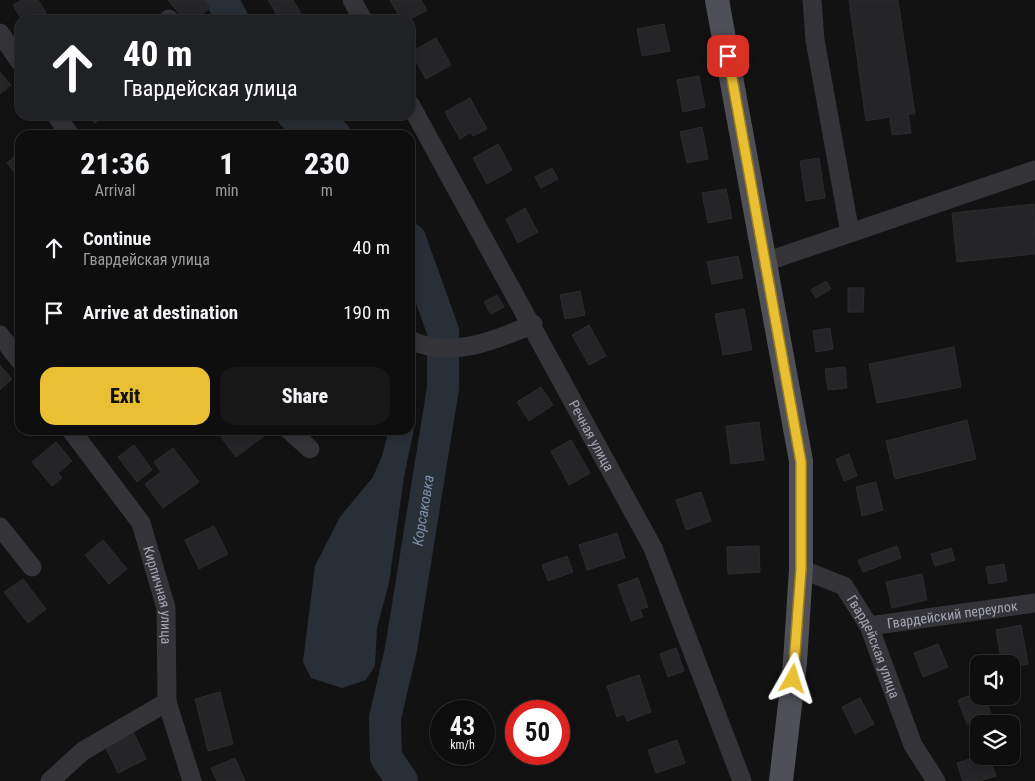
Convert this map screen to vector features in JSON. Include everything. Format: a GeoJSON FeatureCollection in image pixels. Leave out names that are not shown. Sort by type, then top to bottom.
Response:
{"type":"FeatureCollection","features":[{"type":"Feature","properties":{"kind":"main road"},"geometry":{"type":"LineString","coordinates":[[718,0],[801,462],[801,569],[795,662],[781,781]]}},
{"type":"Feature","properties":{"kind":"street"},"geometry":{"type":"LineString","coordinates":[[352,0],[360,15]]}},
{"type":"Feature","properties":{"kind":"street"},"geometry":{"type":"LineString","coordinates":[[812,0],[815,40],[850,233]]}},
{"type":"Feature","properties":{"kind":"street"},"geometry":{"type":"LineString","coordinates":[[0,33],[15,55]]}},
{"type":"Feature","properties":{"kind":"street","name":"Речная улица"},"geometry":{"type":"LineString","coordinates":[[415,113],[533,324],[653,548],[742,781]]}},
{"type":"Feature","properties":{"kind":"street"},"geometry":{"type":"LineString","coordinates":[[765,262],[1035,170]]}},
{"type":"Feature","properties":{"kind":"street"},"geometry":{"type":"LineString","coordinates":[[415,343],[425,348],[480,345],[533,324]]}},
{"type":"Feature","properties":{"kind":"street"},"geometry":{"type":"LineString","coordinates":[[0,334],[15,354]]}},
{"type":"Feature","properties":{"kind":"street","name":"Кирпичная улица"},"geometry":{"type":"LineString","coordinates":[[75,435],[141,523],[166,608],[166,702],[192,781]]}},
{"type":"Feature","properties":{"kind":"street"},"geometry":{"type":"LineString","coordinates":[[295,435],[310,449]]}},
{"type":"Feature","properties":{"kind":"street"},"geometry":{"type":"LineString","coordinates":[[0,527],[32,567]]}},
{"type":"Feature","properties":{"kind":"street","name":"Гвардейская улица"},"geometry":{"type":"LineString","coordinates":[[801,569],[844,586],[869,626],[913,746],[936,781]]}},
{"type":"Feature","properties":{"kind":"street","name":"Гвардейский переулок"},"geometry":{"type":"LineString","coordinates":[[869,626],[1035,603]]}},
{"type":"Feature","properties":{"kind":"street"},"geometry":{"type":"LineString","coordinates":[[50,781],[82,751],[166,702]]}},
{"type":"Feature","properties":{"kind":"shaded area"},"geometry":{"type":"Polygon","coordinates":[[[415,361],[416,419],[415,424],[415,361]]]}},
{"type":"Feature","properties":{"kind":"shaded area"},"geometry":{"type":"Polygon","coordinates":[[[388,435],[413,435],[404,477],[389,583],[377,628],[375,666],[366,680],[342,688],[311,678],[303,662],[315,566],[340,517],[373,477],[382,456],[388,435]]]}},
{"type":"Feature","properties":{"kind":"building"},"geometry":{"type":"Polygon","coordinates":[[[22,0],[38,0],[46,13],[43,15],[19,15],[13,5],[22,0]]]}},
{"type":"Feature","properties":{"kind":"building"},"geometry":{"type":"Polygon","coordinates":[[[168,0],[205,0],[211,7],[201,15],[180,15],[168,0]]]}},
{"type":"Feature","properties":{"kind":"building"},"geometry":{"type":"Polygon","coordinates":[[[268,0],[293,0],[302,15],[277,15],[268,0]]]}},
{"type":"Feature","properties":{"kind":"building"},"geometry":{"type":"Polygon","coordinates":[[[390,0],[421,0],[427,10],[415,17],[415,15],[398,15],[390,0]]]}},
{"type":"Feature","properties":{"kind":"building"},"geometry":{"type":"Polygon","coordinates":[[[849,0],[898,0],[915,114],[908,114],[911,133],[892,135],[890,117],[866,121],[849,0]]]}},
{"type":"Feature","properties":{"kind":"building"},"geometry":{"type":"Polygon","coordinates":[[[664,24],[670,51],[642,56],[637,29],[664,24]]]}},
{"type":"Feature","properties":{"kind":"building"},"geometry":{"type":"Polygon","coordinates":[[[436,38],[451,65],[426,79],[415,59],[415,50],[436,38]]]}},
{"type":"Feature","properties":{"kind":"building"},"geometry":{"type":"Polygon","coordinates":[[[0,72],[11,85],[0,94],[0,72]]]}},
{"type":"Feature","properties":{"kind":"building"},"geometry":{"type":"Polygon","coordinates":[[[699,76],[705,107],[683,112],[677,80],[699,76]]]}},
{"type":"Feature","properties":{"kind":"building"},"geometry":{"type":"Polygon","coordinates":[[[470,98],[487,129],[473,136],[471,132],[460,139],[445,112],[470,98]]]}},
{"type":"Feature","properties":{"kind":"building"},"geometry":{"type":"Polygon","coordinates":[[[702,127],[708,159],[687,163],[680,132],[702,127]]]}},
{"type":"Feature","properties":{"kind":"building"},"geometry":{"type":"Polygon","coordinates":[[[498,144],[512,170],[487,184],[473,158],[498,144]]]}},
{"type":"Feature","properties":{"kind":"building"},"geometry":{"type":"Polygon","coordinates":[[[15,156],[15,173],[7,163],[15,156]]]}},
{"type":"Feature","properties":{"kind":"building"},"geometry":{"type":"Polygon","coordinates":[[[819,158],[825,198],[806,201],[800,161],[819,158]]]}},
{"type":"Feature","properties":{"kind":"building"},"geometry":{"type":"Polygon","coordinates":[[[552,168],[558,179],[541,188],[535,177],[552,168]]]}},
{"type":"Feature","properties":{"kind":"building"},"geometry":{"type":"Polygon","coordinates":[[[726,189],[732,218],[708,223],[702,193],[726,189]]]}},
{"type":"Feature","properties":{"kind":"building"},"geometry":{"type":"Polygon","coordinates":[[[1034,204],[1035,254],[957,262],[952,213],[1034,204]]]}},
{"type":"Feature","properties":{"kind":"building"},"geometry":{"type":"Polygon","coordinates":[[[525,208],[538,232],[518,243],[506,219],[525,208]]]}},
{"type":"Feature","properties":{"kind":"building"},"geometry":{"type":"Polygon","coordinates":[[[738,256],[743,278],[712,284],[707,262],[738,256]]]}},
{"type":"Feature","properties":{"kind":"building"},"geometry":{"type":"Polygon","coordinates":[[[826,281],[831,289],[816,298],[811,290],[826,281]]]}},
{"type":"Feature","properties":{"kind":"building"},"geometry":{"type":"Polygon","coordinates":[[[848,288],[864,288],[863,312],[848,312],[848,288]]]}},
{"type":"Feature","properties":{"kind":"building"},"geometry":{"type":"Polygon","coordinates":[[[580,291],[585,315],[565,319],[560,295],[580,291]]]}},
{"type":"Feature","properties":{"kind":"building"},"geometry":{"type":"Polygon","coordinates":[[[497,295],[504,307],[491,314],[484,302],[497,295]]]}},
{"type":"Feature","properties":{"kind":"building"},"geometry":{"type":"Polygon","coordinates":[[[744,309],[752,350],[723,355],[715,314],[744,309]]]}},
{"type":"Feature","properties":{"kind":"building"},"geometry":{"type":"Polygon","coordinates":[[[589,325],[606,356],[589,365],[572,335],[589,325]]]}},
{"type":"Feature","properties":{"kind":"building"},"geometry":{"type":"Polygon","coordinates":[[[830,328],[833,349],[816,352],[813,331],[830,328]]]}},
{"type":"Feature","properties":{"kind":"building"},"geometry":{"type":"Polygon","coordinates":[[[954,347],[961,387],[877,403],[869,364],[954,347]]]}},
{"type":"Feature","properties":{"kind":"building"},"geometry":{"type":"Polygon","coordinates":[[[0,365],[12,379],[0,390],[0,365]]]}},
{"type":"Feature","properties":{"kind":"building"},"geometry":{"type":"Polygon","coordinates":[[[845,367],[847,388],[828,390],[825,369],[845,367]]]}},
{"type":"Feature","properties":{"kind":"building"},"geometry":{"type":"Polygon","coordinates":[[[541,387],[553,405],[529,421],[517,402],[541,387]]]}},
{"type":"Feature","properties":{"kind":"building"},"geometry":{"type":"Polygon","coordinates":[[[967,420],[976,459],[895,479],[886,441],[967,420]]]}},
{"type":"Feature","properties":{"kind":"building"},"geometry":{"type":"Polygon","coordinates":[[[759,422],[764,460],[731,464],[726,426],[759,422]]]}},
{"type":"Feature","properties":{"kind":"building"},"geometry":{"type":"Polygon","coordinates":[[[224,435],[264,436],[236,457],[221,437],[224,435]]]}},
{"type":"Feature","properties":{"kind":"building"},"geometry":{"type":"Polygon","coordinates":[[[571,440],[590,473],[569,485],[551,451],[571,440]]]}},
{"type":"Feature","properties":{"kind":"building"},"geometry":{"type":"Polygon","coordinates":[[[56,442],[72,461],[58,473],[62,478],[52,486],[32,462],[56,442]]]}},
{"type":"Feature","properties":{"kind":"building"},"geometry":{"type":"Polygon","coordinates":[[[134,445],[152,470],[137,482],[118,457],[134,445]]]}},
{"type":"Feature","properties":{"kind":"building"},"geometry":{"type":"Polygon","coordinates":[[[173,448],[199,482],[163,508],[145,484],[161,472],[154,462],[173,448]]]}},
{"type":"Feature","properties":{"kind":"building"},"geometry":{"type":"Polygon","coordinates":[[[849,454],[857,476],[844,481],[836,459],[849,454]]]}},
{"type":"Feature","properties":{"kind":"building"},"geometry":{"type":"Polygon","coordinates":[[[876,482],[883,510],[862,516],[856,487],[876,482]]]}},
{"type":"Feature","properties":{"kind":"building"},"geometry":{"type":"Polygon","coordinates":[[[701,492],[711,521],[686,530],[676,500],[701,492]]]}},
{"type":"Feature","properties":{"kind":"building"},"geometry":{"type":"Polygon","coordinates":[[[214,526],[228,554],[199,569],[185,540],[214,526]]]}},
{"type":"Feature","properties":{"kind":"building"},"geometry":{"type":"Polygon","coordinates":[[[617,533],[625,558],[587,570],[579,545],[617,533]]]}},
{"type":"Feature","properties":{"kind":"building"},"geometry":{"type":"Polygon","coordinates":[[[103,540],[127,569],[109,584],[85,555],[103,540]]]}},
{"type":"Feature","properties":{"kind":"building"},"geometry":{"type":"Polygon","coordinates":[[[759,546],[760,572],[728,574],[727,547],[759,546]]]}},
{"type":"Feature","properties":{"kind":"building"},"geometry":{"type":"Polygon","coordinates":[[[897,546],[901,558],[863,572],[858,560],[897,546]]]}},
{"type":"Feature","properties":{"kind":"building"},"geometry":{"type":"Polygon","coordinates":[[[951,548],[955,560],[935,566],[931,554],[951,548]]]}},
{"type":"Feature","properties":{"kind":"building"},"geometry":{"type":"Polygon","coordinates":[[[567,556],[573,572],[548,581],[542,565],[567,556]]]}},
{"type":"Feature","properties":{"kind":"building"},"geometry":{"type":"Polygon","coordinates":[[[1004,564],[1007,581],[989,584],[986,567],[1004,564]]]}},
{"type":"Feature","properties":{"kind":"building"},"geometry":{"type":"Polygon","coordinates":[[[922,574],[927,600],[892,608],[886,582],[922,574]]]}},
{"type":"Feature","properties":{"kind":"building"},"geometry":{"type":"Polygon","coordinates":[[[638,578],[648,607],[640,609],[643,617],[631,621],[618,585],[638,578]]]}},
{"type":"Feature","properties":{"kind":"building"},"geometry":{"type":"Polygon","coordinates":[[[23,579],[46,609],[28,623],[4,592],[23,579]]]}},
{"type":"Feature","properties":{"kind":"building"},"geometry":{"type":"Polygon","coordinates":[[[1021,625],[1028,664],[1020,665],[1020,655],[1000,655],[996,630],[1021,625]]]}},
{"type":"Feature","properties":{"kind":"building"},"geometry":{"type":"Polygon","coordinates":[[[938,644],[948,667],[923,677],[914,653],[938,644]]]}},
{"type":"Feature","properties":{"kind":"building"},"geometry":{"type":"Polygon","coordinates":[[[676,648],[684,671],[668,677],[660,654],[676,648]]]}},
{"type":"Feature","properties":{"kind":"building"},"geometry":{"type":"Polygon","coordinates":[[[639,675],[651,712],[627,721],[624,714],[617,717],[607,686],[639,675]]]}},
{"type":"Feature","properties":{"kind":"building"},"geometry":{"type":"Polygon","coordinates":[[[220,692],[233,744],[208,751],[195,699],[220,692]]]}},
{"type":"Feature","properties":{"kind":"building"},"geometry":{"type":"Polygon","coordinates":[[[970,695],[970,705],[988,705],[991,714],[970,715],[970,723],[967,724],[958,700],[970,695]]]}},
{"type":"Feature","properties":{"kind":"building"},"geometry":{"type":"Polygon","coordinates":[[[860,698],[874,724],[855,734],[842,707],[860,698]]]}},
{"type":"Feature","properties":{"kind":"building"},"geometry":{"type":"Polygon","coordinates":[[[133,731],[146,759],[118,773],[104,744],[133,731]]]}},
{"type":"Feature","properties":{"kind":"building"},"geometry":{"type":"Polygon","coordinates":[[[677,740],[685,763],[656,773],[648,750],[677,740]]]}},
{"type":"Feature","properties":{"kind":"building"},"geometry":{"type":"Polygon","coordinates":[[[235,758],[245,781],[217,781],[211,768],[235,758]]]}},
{"type":"Feature","properties":{"kind":"building"},"geometry":{"type":"Polygon","coordinates":[[[970,759],[970,765],[992,765],[996,776],[980,781],[963,781],[957,763],[970,759]]]}},
{"type":"Feature","properties":{"kind":"waterway","name":"Корсаковка"},"geometry":{"type":"LineString","coordinates":[[222,0],[230,15]]}},
{"type":"Feature","properties":{"kind":"waterway","name":"Корсаковка"},"geometry":{"type":"LineString","coordinates":[[304,120],[324,130]]}},
{"type":"Feature","properties":{"kind":"waterway","name":"Корсаковка"},"geometry":{"type":"LineString","coordinates":[[402,781],[386,757],[385,718],[401,649],[443,388],[443,331],[415,253]]}},
{"type":"Feature","properties":{"kind":"route"},"geometry":{"type":"LineString","coordinates":[[728,56],[801,462],[801,569],[793,679]]}}]}
